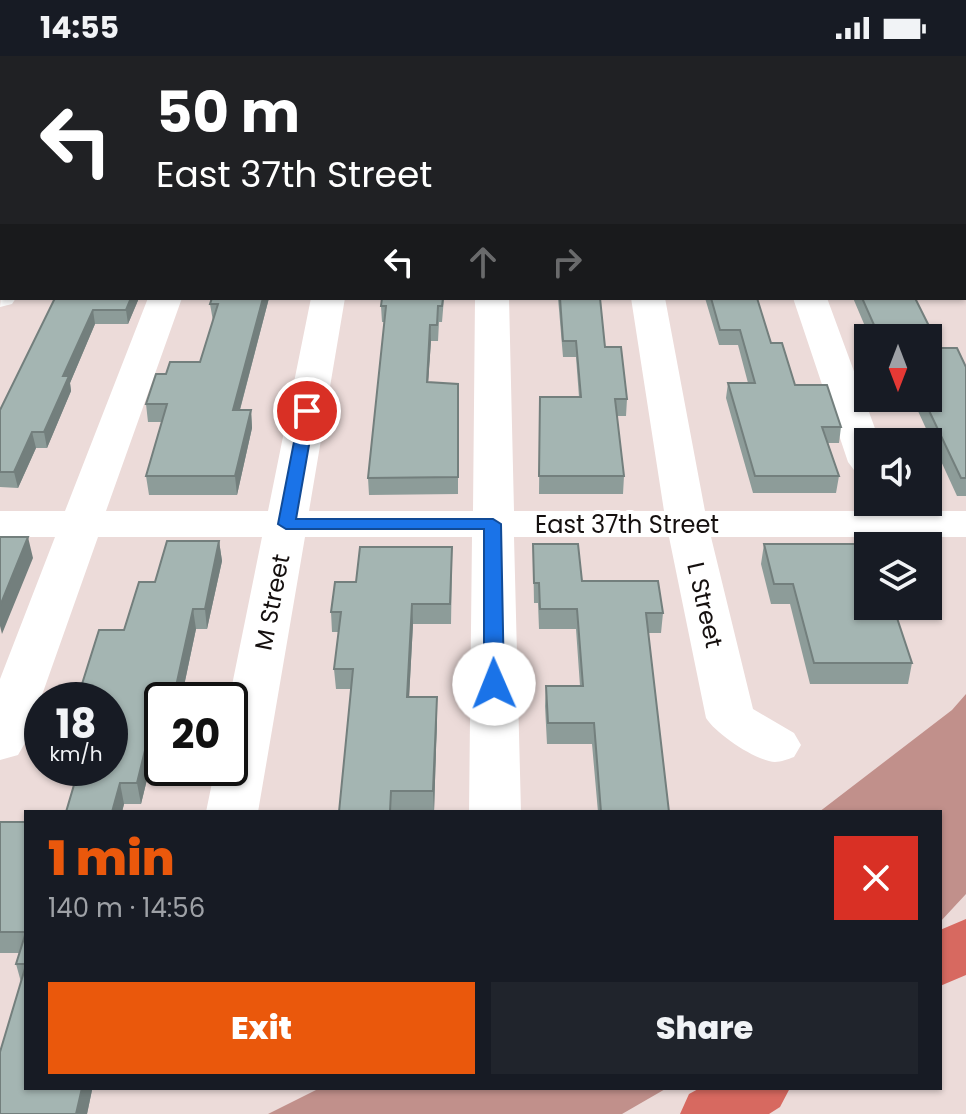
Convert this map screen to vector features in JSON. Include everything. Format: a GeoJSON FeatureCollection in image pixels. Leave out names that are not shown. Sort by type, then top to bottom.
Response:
{"type":"FeatureCollection","features":[{"type":"Feature","properties":{"kind":"highway"},"geometry":{"type":"LineString","coordinates":[[942,961],[966,942]]}},
{"type":"Feature","properties":{"kind":"highway"},"geometry":{"type":"LineString","coordinates":[[712,1114],[754,1090]]}},
{"type":"Feature","properties":{"kind":"street"},"geometry":{"type":"LineString","coordinates":[[0,743],[164,300]]}},
{"type":"Feature","properties":{"kind":"street","name":"M Street"},"geometry":{"type":"LineString","coordinates":[[232,810],[328,300]]}},
{"type":"Feature","properties":{"kind":"street"},"geometry":{"type":"LineString","coordinates":[[492,300],[495,810]]}},
{"type":"Feature","properties":{"kind":"street","name":"L Street"},"geometry":{"type":"LineString","coordinates":[[648,300],[687,524],[731,718],[776,745]]}},
{"type":"Feature","properties":{"kind":"street"},"geometry":{"type":"LineString","coordinates":[[811,300],[856,428]]}},
{"type":"Feature","properties":{"kind":"street","name":"East 37th Street"},"geometry":{"type":"LineString","coordinates":[[0,524],[687,524],[854,515]]}},
{"type":"Feature","properties":{"kind":"street","name":"East 37th Street"},"geometry":{"type":"LineString","coordinates":[[908,516],[966,524]]}},
{"type":"Feature","properties":{"kind":"shaded area"},"geometry":{"type":"Polygon","coordinates":[[[966,694],[966,894],[942,920],[942,810],[822,810],[952,710],[966,694]]]}},
{"type":"Feature","properties":{"kind":"shaded area"},"geometry":{"type":"Polygon","coordinates":[[[316,1090],[664,1090],[622,1114],[268,1114],[316,1090]]]}},
{"type":"Feature","properties":{"kind":"building"},"geometry":{"type":"Polygon","coordinates":[[[54,300],[130,300],[126,310],[93,310],[63,376],[69,376],[44,432],[32,432],[14,472],[0,472],[0,410],[54,300]]]}},
{"type":"Feature","properties":{"kind":"building"},"geometry":{"type":"Polygon","coordinates":[[[211,300],[262,300],[233,410],[251,410],[235,476],[146,476],[167,404],[146,404],[156,374],[166,374],[170,362],[200,362],[218,304],[210,304],[211,300]]]}},
{"type":"Feature","properties":{"kind":"building"},"geometry":{"type":"Polygon","coordinates":[[[382,300],[443,300],[442,306],[438,306],[437,325],[430,325],[427,382],[458,384],[458,477],[368,478],[386,306],[381,306],[382,300]]]}},
{"type":"Feature","properties":{"kind":"building"},"geometry":{"type":"Polygon","coordinates":[[[560,300],[600,300],[605,347],[621,347],[627,399],[615,399],[624,476],[539,476],[540,397],[581,397],[576,341],[563,341],[560,300]]]}},
{"type":"Feature","properties":{"kind":"building"},"geometry":{"type":"Polygon","coordinates":[[[712,300],[758,300],[771,343],[782,343],[795,385],[827,385],[841,427],[822,427],[839,476],[755,476],[728,383],[755,383],[740,330],[720,330],[712,300]]]}},
{"type":"Feature","properties":{"kind":"building"},"geometry":{"type":"Polygon","coordinates":[[[863,300],[916,300],[928,324],[874,324],[863,300]]]}},
{"type":"Feature","properties":{"kind":"building"},"geometry":{"type":"Polygon","coordinates":[[[942,348],[957,348],[966,367],[966,478],[961,478],[942,438],[942,428],[937,428],[930,412],[942,412],[942,348]]]}},
{"type":"Feature","properties":{"kind":"building"},"geometry":{"type":"Polygon","coordinates":[[[0,537],[28,537],[0,606],[0,537]]]}},
{"type":"Feature","properties":{"kind":"building"},"geometry":{"type":"Polygon","coordinates":[[[167,541],[219,541],[205,609],[193,609],[177,682],[144,682],[144,754],[137,783],[128,783],[128,682],[83,682],[99,630],[124,630],[139,582],[155,582],[167,541]]]}},
{"type":"Feature","properties":{"kind":"building"},"geometry":{"type":"Polygon","coordinates":[[[533,544],[578,544],[582,581],[658,581],[663,613],[646,613],[669,810],[601,810],[594,723],[548,723],[546,686],[583,686],[577,609],[540,609],[539,583],[534,583],[533,544]]]}},
{"type":"Feature","properties":{"kind":"building"},"geometry":{"type":"Polygon","coordinates":[[[764,544],[854,544],[854,620],[898,620],[912,663],[814,663],[793,584],[774,584],[764,544]]]}},
{"type":"Feature","properties":{"kind":"building"},"geometry":{"type":"Polygon","coordinates":[[[360,547],[452,547],[450,604],[412,604],[407,697],[437,697],[433,791],[391,791],[390,810],[339,810],[353,669],[334,669],[341,612],[331,612],[335,582],[356,582],[360,547]]]}},
{"type":"Feature","properties":{"kind":"building"},"geometry":{"type":"Polygon","coordinates":[[[74,786],[119,786],[113,810],[67,810],[74,786]]]}},
{"type":"Feature","properties":{"kind":"building"},"geometry":{"type":"Polygon","coordinates":[[[0,822],[24,822],[24,932],[0,932],[0,822]]]}},
{"type":"Feature","properties":{"kind":"building"},"geometry":{"type":"Polygon","coordinates":[[[24,938],[24,964],[16,964],[24,938]]]}},
{"type":"Feature","properties":{"kind":"building"},"geometry":{"type":"Polygon","coordinates":[[[24,972],[24,1090],[82,1090],[76,1114],[0,1114],[0,1052],[24,972]]]}},
{"type":"Feature","properties":{"kind":"route"},"geometry":{"type":"LineString","coordinates":[[307,411],[286,524],[493,524],[494,684]]}}]}
